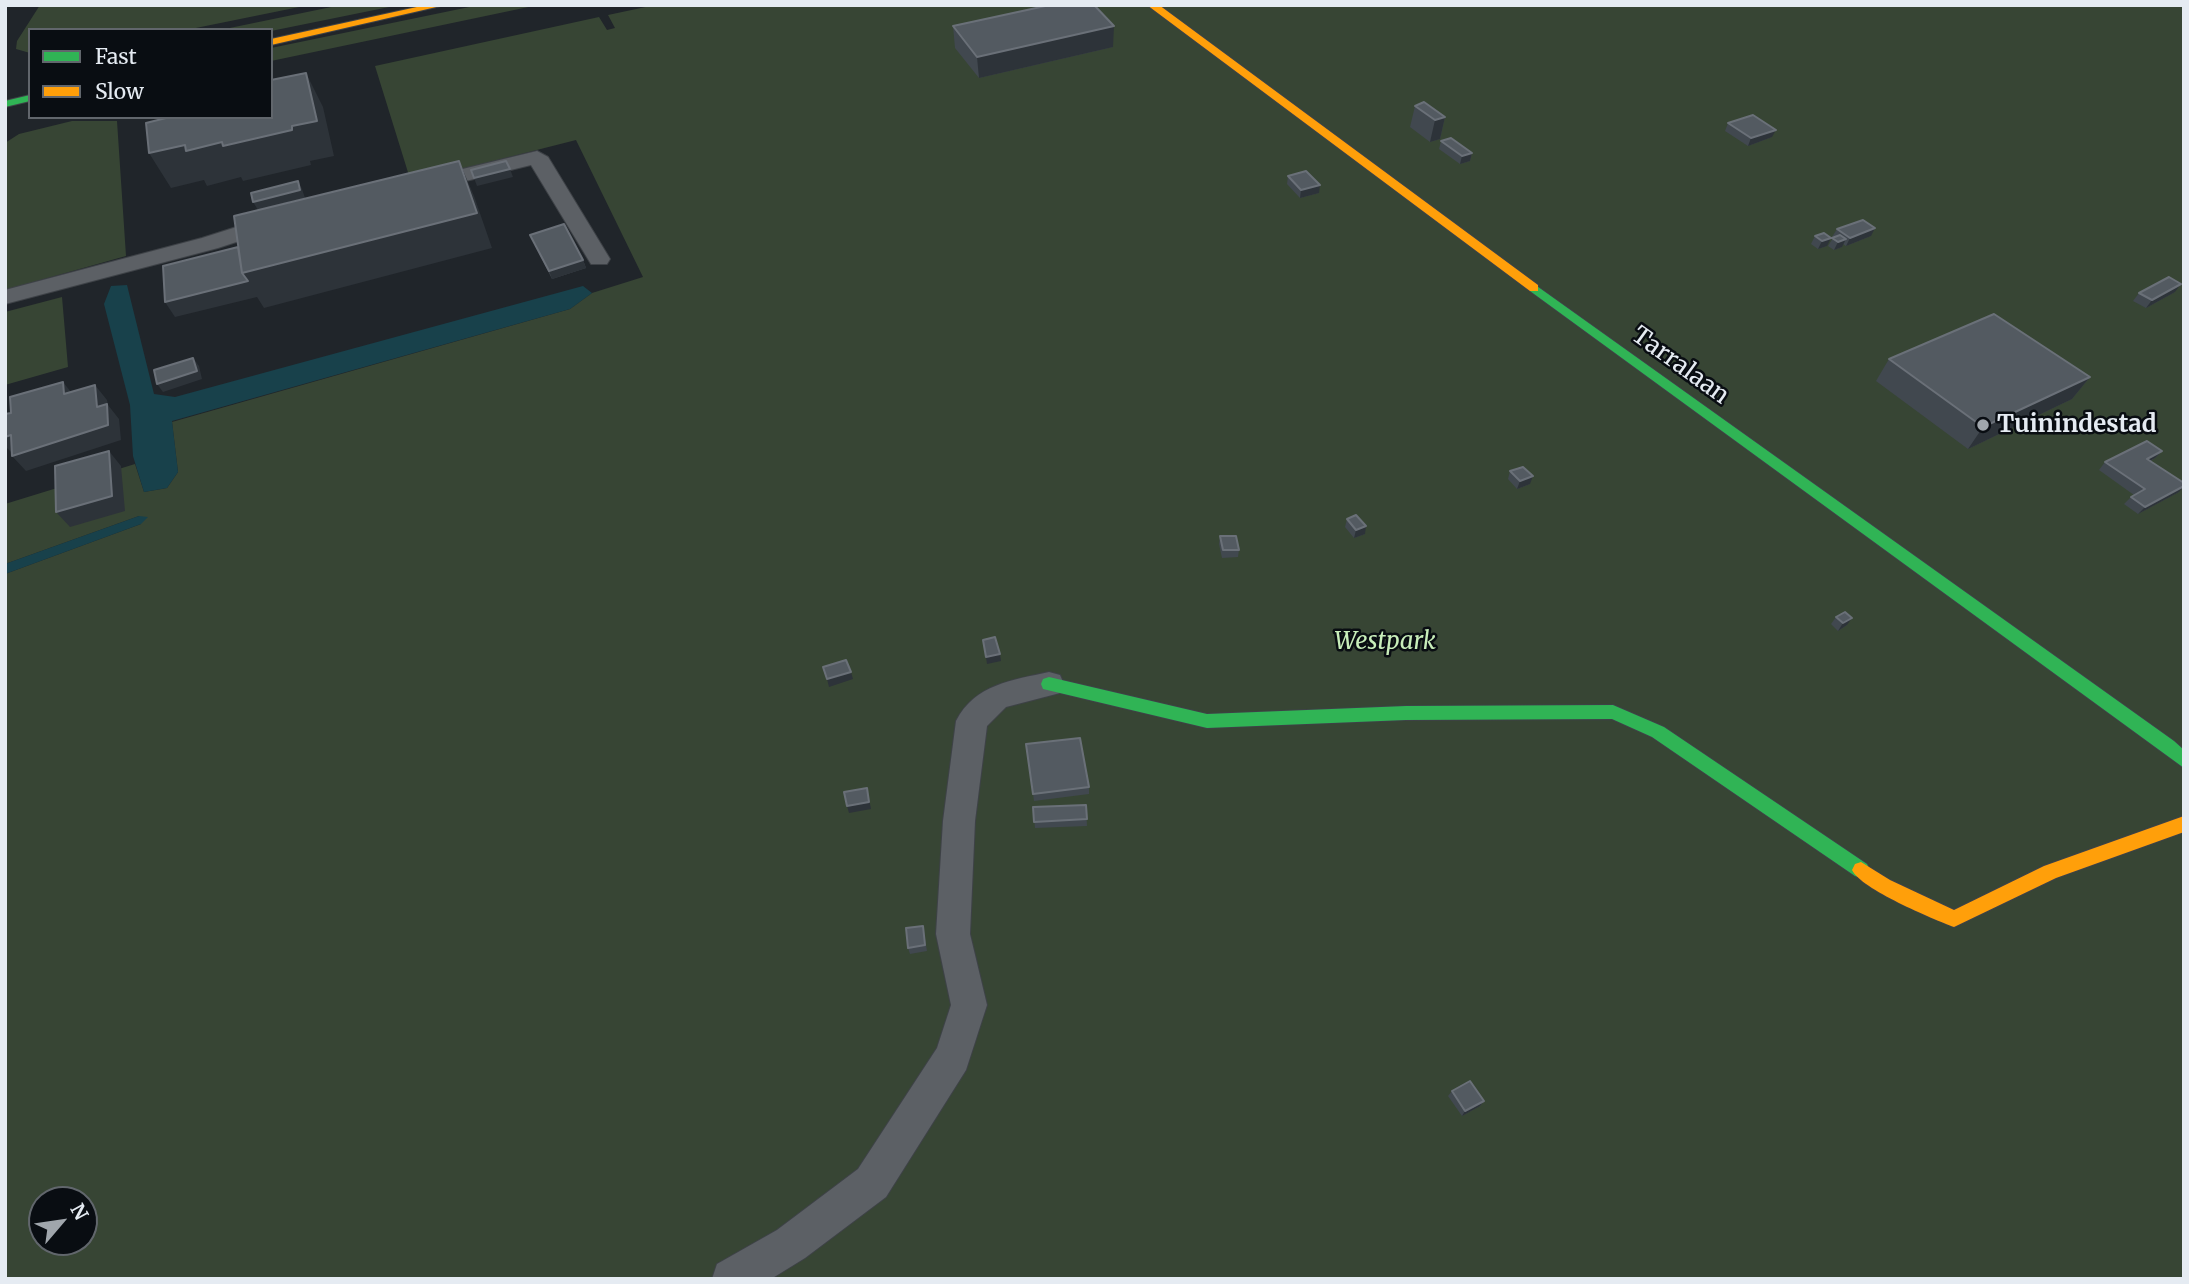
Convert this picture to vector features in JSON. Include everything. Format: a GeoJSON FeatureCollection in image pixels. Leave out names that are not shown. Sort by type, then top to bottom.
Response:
{"type":"FeatureCollection","features":[{"type":"Feature","properties":{"kind":"street"},"geometry":{"type":"LineString","coordinates":[[273,40],[440,5]]}},
{"type":"Feature","properties":{"kind":"street","name":"Tarralaan"},"geometry":{"type":"LineString","coordinates":[[1152,5],[1531,286],[2179,748]]}},
{"type":"Feature","properties":{"kind":"street"},"geometry":{"type":"LineString","coordinates":[[5,86],[28,82]]}},
{"type":"Feature","properties":{"kind":"street"},"geometry":{"type":"LineString","coordinates":[[5,104],[28,98]]}},
{"type":"Feature","properties":{"kind":"street"},"geometry":{"type":"LineString","coordinates":[[1049,684],[1207,721],[1406,713],[1613,712],[1658,732],[1884,886],[1954,919],[2050,872],[2184,824]]}},
{"type":"Feature","properties":{"kind":"lane"},"geometry":{"type":"LineString","coordinates":[[407,189],[537,156],[599,258]]}},
{"type":"Feature","properties":{"kind":"lane"},"geometry":{"type":"LineString","coordinates":[[5,297],[210,243],[289,219]]}},
{"type":"Feature","properties":{"kind":"lane"},"geometry":{"type":"LineString","coordinates":[[732,1279],[791,1244],[873,1183],[953,1057],[969,1004],[953,934],[959,821],[972,721],[996,697],[1049,684]]}},
{"type":"Feature","properties":{"kind":"green space"},"geometry":{"type":"Polygon","coordinates":[[[40,5],[309,5],[196,28],[28,28],[28,52],[16,49],[17,41],[40,5]]]}},
{"type":"Feature","properties":{"kind":"green space"},"geometry":{"type":"Polygon","coordinates":[[[341,5],[399,5],[273,31],[273,28],[230,28],[341,5]]]}},
{"type":"Feature","properties":{"kind":"green space"},"geometry":{"type":"Polygon","coordinates":[[[479,5],[538,5],[273,61],[273,48],[479,5]]]}},
{"type":"Feature","properties":{"kind":"green space","name":"Westpark"},"geometry":{"type":"Polygon","coordinates":[[[655,5],[2184,5],[2184,1279],[5,1279],[5,574],[141,524],[139,516],[5,564],[5,504],[135,464],[144,492],[167,488],[178,472],[172,422],[570,309],[592,293],[643,277],[576,140],[411,182],[375,66],[599,17],[607,30],[615,28],[608,15],[655,5]]]}},
{"type":"Feature","properties":{"kind":"green space"},"geometry":{"type":"Polygon","coordinates":[[[72,121],[117,121],[126,256],[5,290],[5,143],[19,134],[72,121]]]}},
{"type":"Feature","properties":{"kind":"green space"},"geometry":{"type":"Polygon","coordinates":[[[62,297],[68,367],[5,385],[5,312],[62,297]]]}},
{"type":"Feature","properties":{"kind":"water"},"geometry":{"type":"Polygon","coordinates":[[[127,285],[154,394],[175,397],[583,286],[592,293],[570,309],[172,421],[178,472],[167,488],[144,492],[133,456],[130,405],[104,304],[111,286],[127,285]]]}},
{"type":"Feature","properties":{"kind":"water"},"geometry":{"type":"Polygon","coordinates":[[[139,516],[148,517],[141,524],[5,574],[5,564],[139,516]]]}},
{"type":"Feature","properties":{"kind":"building"},"geometry":{"type":"Polygon","coordinates":[[[1050,5],[1094,5],[1114,26],[977,57],[953,26],[1050,5]]]}},
{"type":"Feature","properties":{"kind":"building"},"geometry":{"type":"Polygon","coordinates":[[[306,73],[317,121],[292,126],[292,130],[223,146],[222,142],[186,151],[185,145],[149,153],[146,123],[162,119],[273,119],[273,80],[306,73]]]}},
{"type":"Feature","properties":{"kind":"building"},"geometry":{"type":"Polygon","coordinates":[[[1424,102],[1445,117],[1435,120],[1415,106],[1424,102]]]}},
{"type":"Feature","properties":{"kind":"building"},"geometry":{"type":"Polygon","coordinates":[[[1753,115],[1776,130],[1751,138],[1728,123],[1753,115]]]}},
{"type":"Feature","properties":{"kind":"building"},"geometry":{"type":"Polygon","coordinates":[[[1451,138],[1472,153],[1462,156],[1441,141],[1451,138]]]}},
{"type":"Feature","properties":{"kind":"building"},"geometry":{"type":"Polygon","coordinates":[[[459,161],[477,213],[242,273],[234,216],[459,161]]]}},
{"type":"Feature","properties":{"kind":"building"},"geometry":{"type":"Polygon","coordinates":[[[506,161],[510,169],[474,178],[471,170],[506,161]]]}},
{"type":"Feature","properties":{"kind":"building"},"geometry":{"type":"Polygon","coordinates":[[[1306,171],[1320,185],[1301,190],[1288,176],[1306,171]]]}},
{"type":"Feature","properties":{"kind":"building"},"geometry":{"type":"Polygon","coordinates":[[[298,181],[300,190],[253,202],[251,193],[298,181]]]}},
{"type":"Feature","properties":{"kind":"building"},"geometry":{"type":"Polygon","coordinates":[[[1863,220],[1875,228],[1850,238],[1837,229],[1863,220]]]}},
{"type":"Feature","properties":{"kind":"building"},"geometry":{"type":"Polygon","coordinates":[[[564,224],[583,260],[549,271],[530,235],[564,224]]]}},
{"type":"Feature","properties":{"kind":"building"},"geometry":{"type":"Polygon","coordinates":[[[1824,233],[1831,238],[1822,241],[1815,236],[1824,233]]]}},
{"type":"Feature","properties":{"kind":"building"},"geometry":{"type":"Polygon","coordinates":[[[1840,235],[1846,239],[1838,242],[1832,238],[1840,235]]]}},
{"type":"Feature","properties":{"kind":"building"},"geometry":{"type":"Polygon","coordinates":[[[238,247],[242,273],[248,281],[165,302],[163,266],[238,247]]]}},
{"type":"Feature","properties":{"kind":"building"},"geometry":{"type":"Polygon","coordinates":[[[2169,277],[2181,284],[2152,300],[2139,293],[2169,277]]]}},
{"type":"Feature","properties":{"kind":"building"},"geometry":{"type":"Polygon","coordinates":[[[1994,314],[2090,377],[1983,427],[1889,359],[1994,314]]]}},
{"type":"Feature","properties":{"kind":"building"},"geometry":{"type":"Polygon","coordinates":[[[193,358],[197,371],[157,384],[154,370],[193,358]]]}},
{"type":"Feature","properties":{"kind":"building"},"geometry":{"type":"Polygon","coordinates":[[[63,382],[64,394],[95,385],[97,407],[107,404],[108,425],[12,456],[11,435],[5,437],[5,414],[11,413],[10,397],[63,382]]]}},
{"type":"Feature","properties":{"kind":"building"},"geometry":{"type":"Polygon","coordinates":[[[2147,441],[2162,451],[2147,459],[2184,483],[2184,486],[2145,507],[2131,497],[2145,489],[2105,462],[2147,441]]]}},
{"type":"Feature","properties":{"kind":"building"},"geometry":{"type":"Polygon","coordinates":[[[109,451],[112,496],[56,512],[55,466],[109,451]]]}},
{"type":"Feature","properties":{"kind":"building"},"geometry":{"type":"Polygon","coordinates":[[[1523,467],[1533,476],[1520,481],[1510,471],[1523,467]]]}},
{"type":"Feature","properties":{"kind":"building"},"geometry":{"type":"Polygon","coordinates":[[[1356,515],[1366,526],[1356,530],[1347,519],[1356,515]]]}},
{"type":"Feature","properties":{"kind":"building"},"geometry":{"type":"Polygon","coordinates":[[[1220,536],[1236,536],[1239,550],[1223,550],[1220,536]]]}},
{"type":"Feature","properties":{"kind":"building"},"geometry":{"type":"Polygon","coordinates":[[[1845,612],[1852,618],[1843,623],[1836,617],[1845,612]]]}},
{"type":"Feature","properties":{"kind":"building"},"geometry":{"type":"Polygon","coordinates":[[[995,637],[1000,654],[986,657],[983,640],[995,637]]]}},
{"type":"Feature","properties":{"kind":"building"},"geometry":{"type":"Polygon","coordinates":[[[846,660],[851,672],[827,679],[823,667],[846,660]]]}},
{"type":"Feature","properties":{"kind":"building"},"geometry":{"type":"Polygon","coordinates":[[[1080,738],[1089,787],[1033,794],[1026,744],[1080,738]]]}},
{"type":"Feature","properties":{"kind":"building"},"geometry":{"type":"Polygon","coordinates":[[[867,788],[869,802],[847,806],[844,792],[867,788]]]}},
{"type":"Feature","properties":{"kind":"building"},"geometry":{"type":"Polygon","coordinates":[[[1086,805],[1087,819],[1034,822],[1033,807],[1086,805]]]}},
{"type":"Feature","properties":{"kind":"building"},"geometry":{"type":"Polygon","coordinates":[[[923,926],[925,945],[908,948],[906,928],[923,926]]]}},
{"type":"Feature","properties":{"kind":"building"},"geometry":{"type":"Polygon","coordinates":[[[1470,1081],[1484,1101],[1465,1111],[1452,1091],[1470,1081]]]}},
{"type":"Feature","properties":{"kind":"traffic: fast"},"geometry":{"type":"LineString","coordinates":[[5,104],[28,98]]}},
{"type":"Feature","properties":{"kind":"traffic: fast"},"geometry":{"type":"LineString","coordinates":[[1534,288],[2168,746],[2184,761]]}},
{"type":"Feature","properties":{"kind":"traffic: fast"},"geometry":{"type":"LineString","coordinates":[[1049,684],[1207,721],[1406,713],[1613,712],[1658,732],[1861,870]]}},
{"type":"Feature","properties":{"kind":"traffic: slow"},"geometry":{"type":"LineString","coordinates":[[273,42],[440,5]]}},
{"type":"Feature","properties":{"kind":"traffic: slow"},"geometry":{"type":"LineString","coordinates":[[1152,5],[1534,288]]}},
{"type":"Feature","properties":{"kind":"traffic: slow"},"geometry":{"type":"LineString","coordinates":[[1861,870],[1884,886],[1954,919],[2050,872],[2184,824]]}},
{"type":"Feature","properties":{"kind":"place","name":"Tuinindestad"},"geometry":{"type":"Point","coordinates":[1983,425]}}]}
